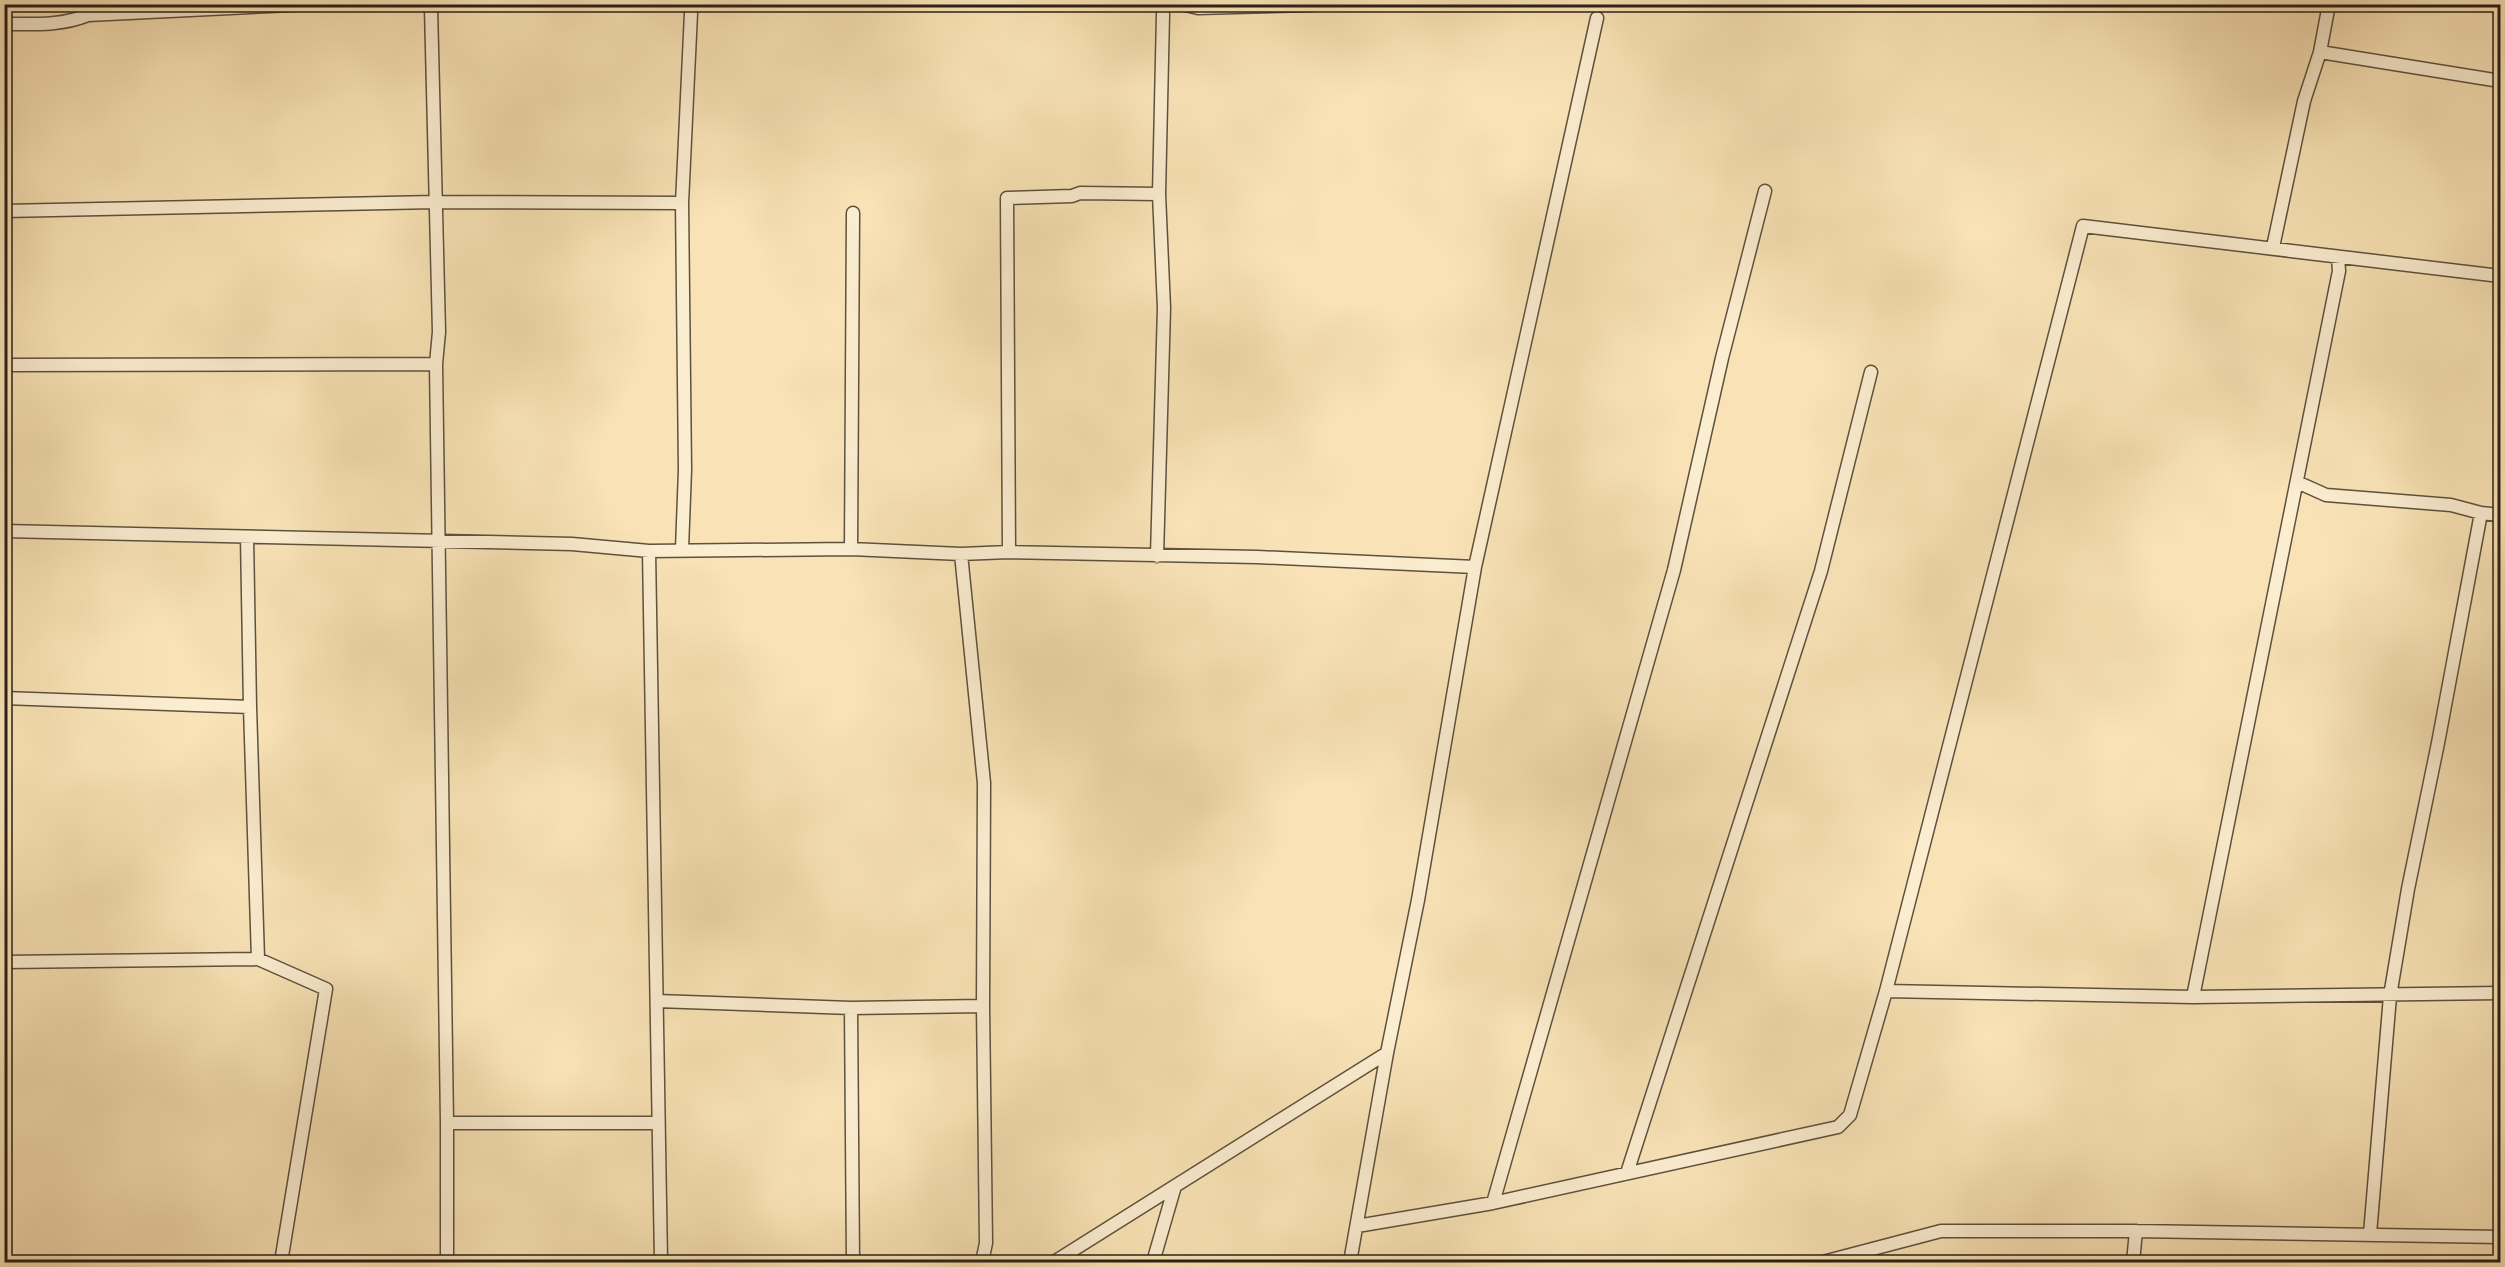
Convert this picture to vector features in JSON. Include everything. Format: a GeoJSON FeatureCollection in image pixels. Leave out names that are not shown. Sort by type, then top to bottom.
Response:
{"type":"FeatureCollection","features":[{"type":"Feature","properties":{"kind":"street"},"geometry":{"type":"LineString","coordinates":[[4,24],[48,24],[76,20],[88,15],[311,4]]}},
{"type":"Feature","properties":{"kind":"street"},"geometry":{"type":"LineString","coordinates":[[429,4],[431,8],[439,332],[436,364],[447,1263]]}},
{"type":"Feature","properties":{"kind":"street"},"geometry":{"type":"LineString","coordinates":[[1181,4],[1197,8],[1312,5]]}},
{"type":"Feature","properties":{"kind":"street"},"geometry":{"type":"LineString","coordinates":[[2273,248],[2304,101],[2320,52],[2329,4]]}},
{"type":"Feature","properties":{"kind":"street"},"geometry":{"type":"LineString","coordinates":[[1156,556],[1164,308],[1159,195],[1163,8]]}},
{"type":"Feature","properties":{"kind":"street"},"geometry":{"type":"LineString","coordinates":[[682,549],[685,470],[682,203],[691,13]]}},
{"type":"Feature","properties":{"kind":"street"},"geometry":{"type":"LineString","coordinates":[[1350,1263],[1387,1053],[1418,900],[1475,567],[1597,18]]}},
{"type":"Feature","properties":{"kind":"street"},"geometry":{"type":"LineString","coordinates":[[2320,52],[2500,81]]}},
{"type":"Feature","properties":{"kind":"street"},"geometry":{"type":"LineString","coordinates":[[1493,1203],[1674,570],[1719,369],[1765,191]]}},
{"type":"Feature","properties":{"kind":"street"},"geometry":{"type":"LineString","coordinates":[[1009,552],[1007,198],[1072,196],[1080,193],[1159,195]]}},
{"type":"Feature","properties":{"kind":"street"},"geometry":{"type":"LineString","coordinates":[[4,211],[435,202],[682,203]]}},
{"type":"Feature","properties":{"kind":"street"},"geometry":{"type":"LineString","coordinates":[[852,549],[853,213]]}},
{"type":"Feature","properties":{"kind":"street"},"geometry":{"type":"LineString","coordinates":[[1357,1226],[1493,1203],[1838,1127],[1850,1115],[1886,991],[2083,226],[2500,276]]}},
{"type":"Feature","properties":{"kind":"street"},"geometry":{"type":"LineString","coordinates":[[2193,997],[2339,271],[2338,257]]}},
{"type":"Feature","properties":{"kind":"street"},"geometry":{"type":"LineString","coordinates":[[4,365],[436,364]]}},
{"type":"Feature","properties":{"kind":"street"},"geometry":{"type":"LineString","coordinates":[[1627,1173],[1821,571],[1871,372]]}},
{"type":"Feature","properties":{"kind":"street"},"geometry":{"type":"LineString","coordinates":[[2297,482],[2326,495],[2451,505],[2481,513],[2500,515]]}},
{"type":"Feature","properties":{"kind":"street"},"geometry":{"type":"LineString","coordinates":[[2370,1234],[2390,996],[2408,889],[2481,513]]}},
{"type":"Feature","properties":{"kind":"street"},"geometry":{"type":"LineString","coordinates":[[4,531],[572,544],[649,551],[852,549],[961,554],[1009,552],[1257,557],[1475,567]]}},
{"type":"Feature","properties":{"kind":"street"},"geometry":{"type":"LineString","coordinates":[[247,537],[258,959]]}},
{"type":"Feature","properties":{"kind":"street"},"geometry":{"type":"LineString","coordinates":[[649,551],[662,1263]]}},
{"type":"Feature","properties":{"kind":"street"},"geometry":{"type":"LineString","coordinates":[[961,554],[984,783],[983,1006],[986,1243],[982,1263]]}},
{"type":"Feature","properties":{"kind":"street"},"geometry":{"type":"LineString","coordinates":[[4,698],[250,707]]}},
{"type":"Feature","properties":{"kind":"street"},"geometry":{"type":"LineString","coordinates":[[4,962],[258,959],[326,989],[281,1263]]}},
{"type":"Feature","properties":{"kind":"street"},"geometry":{"type":"LineString","coordinates":[[1886,991],[2193,997],[2500,993]]}},
{"type":"Feature","properties":{"kind":"street"},"geometry":{"type":"LineString","coordinates":[[657,1001],[850,1008],[983,1006]]}},
{"type":"Feature","properties":{"kind":"street"},"geometry":{"type":"LineString","coordinates":[[850,1008],[853,1263]]}},
{"type":"Feature","properties":{"kind":"street"},"geometry":{"type":"LineString","coordinates":[[1054,1263],[1387,1053]]}},
{"type":"Feature","properties":{"kind":"street"},"geometry":{"type":"LineString","coordinates":[[447,1123],[658,1123]]}},
{"type":"Feature","properties":{"kind":"street"},"geometry":{"type":"LineString","coordinates":[[1153,1263],[1175,1186]]}},
{"type":"Feature","properties":{"kind":"street"},"geometry":{"type":"LineString","coordinates":[[1823,1263],[1941,1231],[2136,1231],[2500,1237]]}},
{"type":"Feature","properties":{"kind":"street"},"geometry":{"type":"LineString","coordinates":[[2133,1263],[2136,1231]]}}]}
